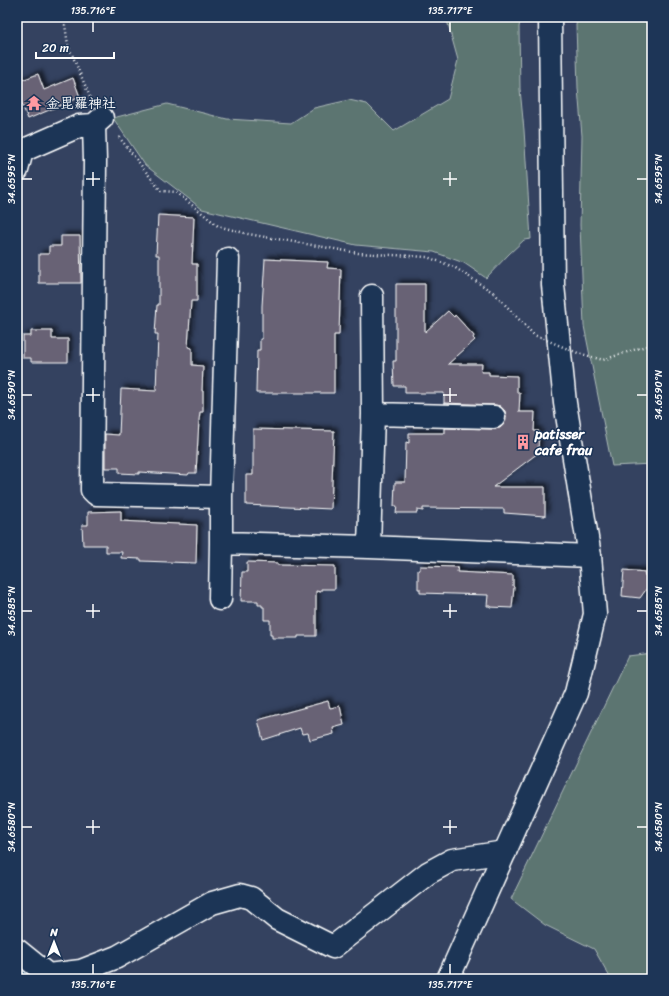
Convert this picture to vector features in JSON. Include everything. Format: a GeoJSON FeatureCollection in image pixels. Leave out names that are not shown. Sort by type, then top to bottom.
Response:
{"type":"FeatureCollection","features":[{"type":"Feature","properties":{"kind":"street"},"geometry":{"type":"LineString","coordinates":[[448,979],[576,693],[595,614],[590,556],[565,403],[553,285],[550,17]]}},
{"type":"Feature","properties":{"kind":"street"},"geometry":{"type":"LineString","coordinates":[[17,170],[22,151],[79,126],[98,121],[95,161],[92,490],[96,494],[221,496]]}},
{"type":"Feature","properties":{"kind":"street"},"geometry":{"type":"LineString","coordinates":[[220,599],[221,496],[228,259]]}},
{"type":"Feature","properties":{"kind":"street"},"geometry":{"type":"LineString","coordinates":[[369,547],[373,414],[372,296]]}},
{"type":"Feature","properties":{"kind":"street"},"geometry":{"type":"LineString","coordinates":[[373,414],[494,418]]}},
{"type":"Feature","properties":{"kind":"street"},"geometry":{"type":"LineString","coordinates":[[221,543],[369,547],[590,556]]}},
{"type":"Feature","properties":{"kind":"street"},"geometry":{"type":"LineString","coordinates":[[17,950],[48,977],[81,971],[117,957],[212,902],[240,895],[251,898],[277,918],[333,947],[428,873],[452,860],[505,852]]}},
{"type":"Feature","properties":{"kind":"path"},"geometry":{"type":"LineString","coordinates":[[68,17],[65,25],[68,45],[89,94],[98,121],[161,191],[176,192],[218,226],[248,234],[358,253],[426,257],[454,267],[494,293],[534,335],[578,353],[603,360],[652,344]]}},
{"type":"Feature","properties":{"kind":"green space"},"geometry":{"type":"Polygon","coordinates":[[[446,17],[521,17],[519,27],[520,89],[531,239],[524,240],[486,278],[464,263],[434,252],[356,245],[202,209],[145,165],[113,118],[167,104],[227,119],[291,123],[314,108],[349,100],[367,104],[394,131],[448,99],[458,60],[446,17]]]}},
{"type":"Feature","properties":{"kind":"green space"},"geometry":{"type":"Polygon","coordinates":[[[578,17],[652,17],[652,464],[612,466],[584,326],[580,225],[582,136],[578,88],[576,25],[578,17]]]}},
{"type":"Feature","properties":{"kind":"green space"},"geometry":{"type":"Polygon","coordinates":[[[652,653],[652,979],[611,979],[594,949],[545,925],[511,899],[628,656],[652,653]]]}},
{"type":"Feature","properties":{"kind":"building"},"geometry":{"type":"Polygon","coordinates":[[[38,74],[44,90],[73,78],[80,97],[28,119],[17,93],[17,82],[38,74]]]}},
{"type":"Feature","properties":{"kind":"building"},"geometry":{"type":"Polygon","coordinates":[[[158,215],[194,217],[192,264],[197,264],[197,301],[191,301],[188,347],[192,348],[192,365],[203,366],[203,412],[200,412],[199,420],[196,473],[189,473],[188,475],[139,472],[139,474],[119,473],[119,468],[105,468],[105,434],[119,435],[121,389],[156,391],[158,334],[155,334],[157,305],[159,305],[159,255],[156,255],[158,215]]]}},
{"type":"Feature","properties":{"kind":"building"},"geometry":{"type":"Polygon","coordinates":[[[61,236],[80,236],[81,283],[39,283],[39,254],[49,254],[49,246],[61,246],[61,236]]]}},
{"type":"Feature","properties":{"kind":"building"},"geometry":{"type":"Polygon","coordinates":[[[265,259],[328,262],[327,268],[341,269],[339,335],[334,335],[334,393],[256,393],[257,350],[260,350],[260,339],[262,339],[262,306],[265,259]]]}},
{"type":"Feature","properties":{"kind":"building"},"geometry":{"type":"Polygon","coordinates":[[[396,284],[425,284],[425,332],[448,311],[454,317],[455,315],[474,336],[473,338],[475,340],[448,364],[482,364],[481,372],[489,372],[489,375],[517,376],[517,393],[520,393],[519,412],[535,412],[534,431],[539,431],[538,453],[493,487],[545,487],[545,516],[504,513],[504,509],[423,508],[423,511],[417,510],[417,513],[396,513],[397,506],[394,506],[395,482],[405,482],[406,442],[409,443],[409,433],[445,433],[445,428],[494,429],[500,428],[504,424],[506,417],[505,411],[500,406],[444,403],[444,393],[405,393],[405,386],[394,386],[393,361],[396,361],[396,284]]]}},
{"type":"Feature","properties":{"kind":"building"},"geometry":{"type":"Polygon","coordinates":[[[31,331],[52,331],[52,339],[68,339],[68,362],[31,362],[31,358],[23,358],[23,336],[31,336],[31,331]]]}},
{"type":"Feature","properties":{"kind":"building"},"geometry":{"type":"Polygon","coordinates":[[[253,429],[334,431],[331,509],[246,505],[246,475],[253,475],[253,429]]]}},
{"type":"Feature","properties":{"kind":"building"},"geometry":{"type":"Polygon","coordinates":[[[121,511],[121,521],[197,525],[196,563],[141,561],[141,559],[121,558],[122,552],[106,552],[106,545],[83,545],[82,525],[88,525],[88,512],[121,511]]]}},
{"type":"Feature","properties":{"kind":"building"},"geometry":{"type":"Polygon","coordinates":[[[247,562],[278,563],[278,565],[335,566],[335,589],[321,589],[321,592],[316,591],[316,636],[272,638],[272,635],[270,635],[270,620],[264,620],[264,607],[262,607],[262,605],[258,605],[258,601],[241,601],[242,572],[247,572],[247,562]]]}},
{"type":"Feature","properties":{"kind":"building"},"geometry":{"type":"Polygon","coordinates":[[[420,566],[458,567],[457,572],[513,575],[514,587],[512,608],[487,606],[488,595],[420,593],[420,589],[418,589],[418,570],[420,570],[420,566]]]}},
{"type":"Feature","properties":{"kind":"building"},"geometry":{"type":"Polygon","coordinates":[[[624,570],[645,572],[644,575],[652,575],[652,581],[640,598],[622,596],[624,570]]]}},
{"type":"Feature","properties":{"kind":"building"},"geometry":{"type":"Polygon","coordinates":[[[328,701],[330,708],[340,706],[344,725],[333,728],[334,734],[310,740],[308,733],[302,734],[300,728],[263,740],[258,720],[328,701]]]}},
{"type":"Feature","properties":{"kind":"waterway"},"geometry":{"type":"LineString","coordinates":[[17,969],[32,979]]}},
{"type":"Feature","properties":{"kind":"place","name":"金毘羅神社"},"geometry":{"type":"Point","coordinates":[34,103]}},
{"type":"Feature","properties":{"kind":"place","name":"patisser cafe frau"},"geometry":{"type":"Point","coordinates":[523,442]}}]}
